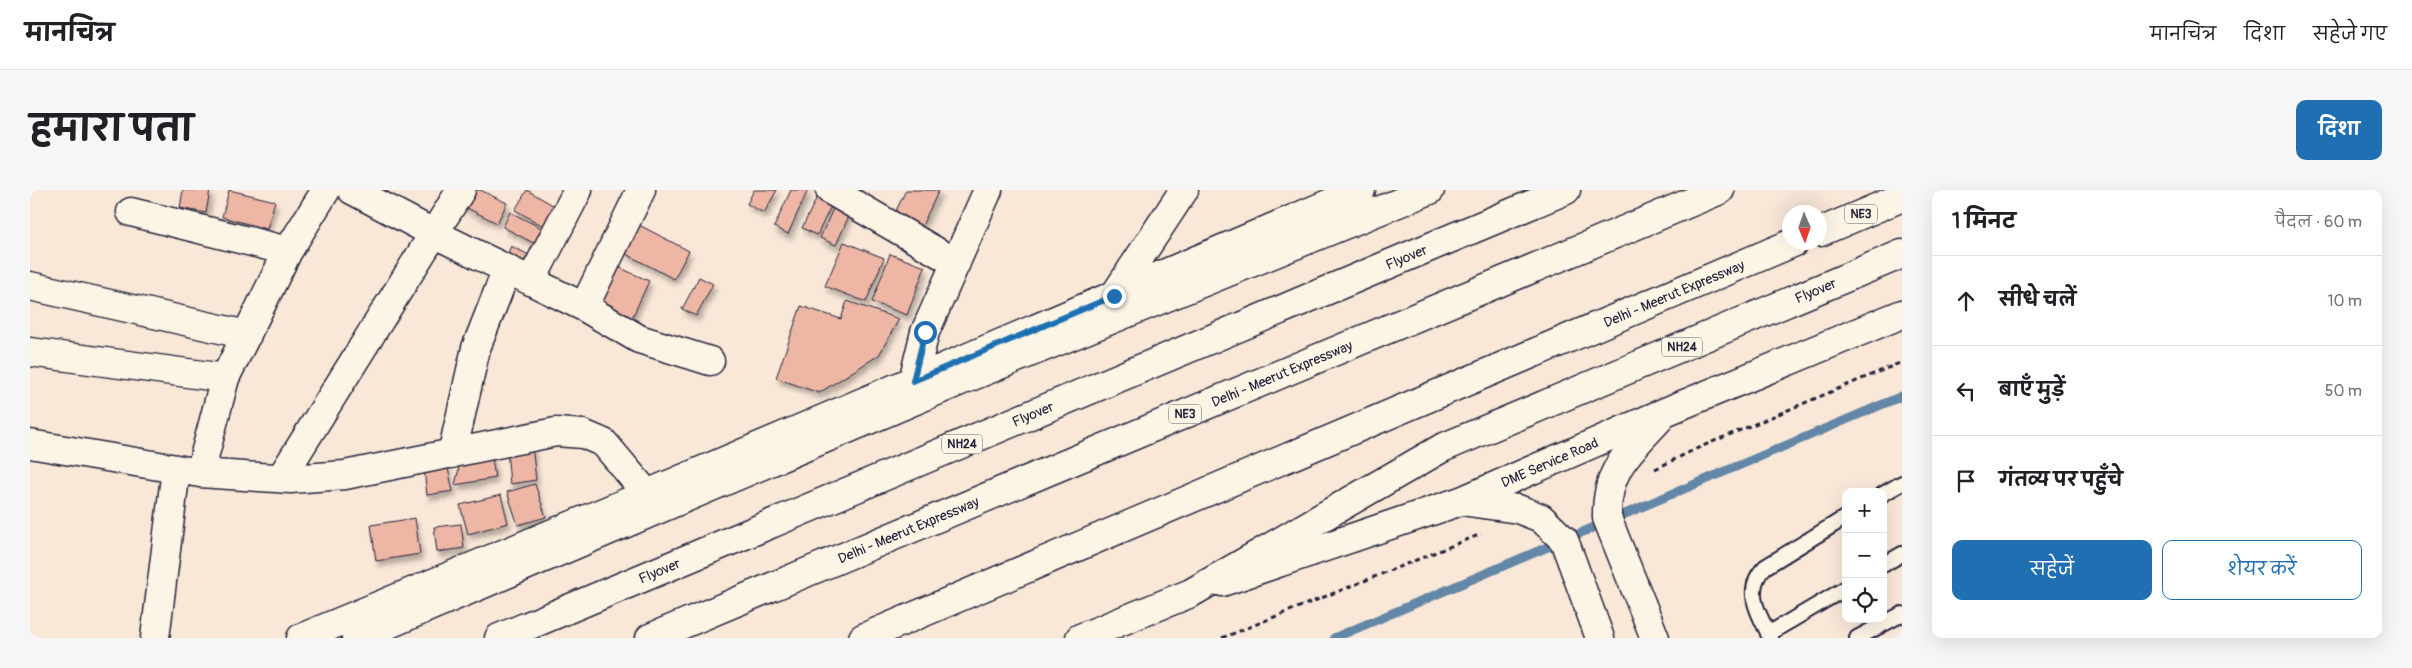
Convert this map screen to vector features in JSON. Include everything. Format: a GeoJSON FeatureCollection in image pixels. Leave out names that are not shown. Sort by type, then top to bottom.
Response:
{"type":"FeatureCollection","features":[{"type":"Feature","properties":{"kind":"main road"},"geometry":{"type":"LineString","coordinates":[[155,638],[188,471],[225,378],[288,251],[326,190]]}},
{"type":"Feature","properties":{"kind":"main road"},"geometry":{"type":"LineString","coordinates":[[352,190],[435,234],[584,307],[639,339],[710,361]]}},
{"type":"Feature","properties":{"kind":"main road"},"geometry":{"type":"LineString","coordinates":[[281,478],[461,190]]}},
{"type":"Feature","properties":{"kind":"main road"},"geometry":{"type":"LineString","coordinates":[[452,454],[476,348],[519,275],[578,190]]}},
{"type":"Feature","properties":{"kind":"main road"},"geometry":{"type":"LineString","coordinates":[[584,307],[641,190]]}},
{"type":"Feature","properties":{"kind":"main road"},"geometry":{"type":"LineString","coordinates":[[830,190],[956,263]]}},
{"type":"Feature","properties":{"kind":"main road"},"geometry":{"type":"LineString","coordinates":[[913,381],[925,332],[988,190]]}},
{"type":"Feature","properties":{"kind":"main road"},"geometry":{"type":"LineString","coordinates":[[1114,296],[1184,190]]}},
{"type":"Feature","properties":{"kind":"main road"},"geometry":{"type":"LineString","coordinates":[[356,638],[965,379],[1430,190]]}},
{"type":"Feature","properties":{"kind":"main road","name":"Flyover"},"geometry":{"type":"LineString","coordinates":[[499,638],[1566,190]]}},
{"type":"Feature","properties":{"kind":"main road","name":"Delhi - Meerut Expressway"},"geometry":{"type":"LineString","coordinates":[[650,638],[1720,190]]}},
{"type":"Feature","properties":{"kind":"main road"},"geometry":{"type":"LineString","coordinates":[[301,638],[648,494],[1114,296],[1349,192]]}},
{"type":"Feature","properties":{"kind":"main road","name":"NE3"},"geometry":{"type":"LineString","coordinates":[[1827,229],[1902,197]]}},
{"type":"Feature","properties":{"kind":"main road"},"geometry":{"type":"LineString","coordinates":[[131,212],[288,251]]}},
{"type":"Feature","properties":{"kind":"main road","name":"Delhi - Meerut Expressway"},"geometry":{"type":"LineString","coordinates":[[863,638],[1782,248]]}},
{"type":"Feature","properties":{"kind":"main road","name":"Flyover"},"geometry":{"type":"LineString","coordinates":[[1191,593],[1442,448],[1902,254]]}},
{"type":"Feature","properties":{"kind":"main road"},"geometry":{"type":"LineString","coordinates":[[30,286],[247,335]]}},
{"type":"Feature","properties":{"kind":"main road","name":"DME Service Road"},"geometry":{"type":"LineString","coordinates":[[1191,593],[1461,500],[1665,412],[1902,314]]}},
{"type":"Feature","properties":{"kind":"main road"},"geometry":{"type":"LineString","coordinates":[[30,352],[225,378]]}},
{"type":"Feature","properties":{"kind":"main road"},"geometry":{"type":"LineString","coordinates":[[1655,638],[1607,518],[1607,497],[1611,479],[1628,453],[1665,412]]}},
{"type":"Feature","properties":{"kind":"main road"},"geometry":{"type":"LineString","coordinates":[[30,444],[188,471],[281,478],[345,474],[556,432],[583,434],[604,443],[648,494]]}},
{"type":"Feature","properties":{"kind":"main road"},"geometry":{"type":"LineString","coordinates":[[1461,500],[1518,509],[1541,518],[1564,540],[1600,638]]}},
{"type":"Feature","properties":{"kind":"main road","name":"NH24"},"geometry":{"type":"LineString","coordinates":[[1080,638],[1191,593]]}},
{"type":"Feature","properties":{"kind":"lane"},"geometry":{"type":"LineString","coordinates":[[1887,492],[1902,483]]}},
{"type":"Feature","properties":{"kind":"lane"},"geometry":{"type":"LineString","coordinates":[[1842,520],[1765,567],[1754,582],[1754,598],[1770,636],[1842,591]]}},
{"type":"Feature","properties":{"kind":"lane"},"geometry":{"type":"LineString","coordinates":[[1887,563],[1902,554]]}},
{"type":"Feature","properties":{"kind":"lane"},"geometry":{"type":"LineString","coordinates":[[1857,638],[1902,614]]}},
{"type":"Feature","properties":{"kind":"path"},"geometry":{"type":"LineString","coordinates":[[1646,472],[1698,448],[1902,362]]}},
{"type":"Feature","properties":{"kind":"path"},"geometry":{"type":"LineString","coordinates":[[1222,638],[1487,532]]}},
{"type":"Feature","properties":{"kind":"building"},"geometry":{"type":"Polygon","coordinates":[[[183,190],[210,190],[206,213],[180,208],[183,190]]]}},
{"type":"Feature","properties":{"kind":"building"},"geometry":{"type":"Polygon","coordinates":[[[229,190],[275,201],[267,229],[222,217],[229,190]]]}},
{"type":"Feature","properties":{"kind":"building"},"geometry":{"type":"Polygon","coordinates":[[[468,190],[480,190],[507,203],[497,223],[461,205],[468,190]]]}},
{"type":"Feature","properties":{"kind":"building"},"geometry":{"type":"Polygon","coordinates":[[[527,190],[556,207],[545,227],[515,210],[527,190]]]}},
{"type":"Feature","properties":{"kind":"building"},"geometry":{"type":"Polygon","coordinates":[[[754,190],[777,190],[764,213],[747,204],[754,190]]]}},
{"type":"Feature","properties":{"kind":"building"},"geometry":{"type":"Polygon","coordinates":[[[791,190],[808,190],[788,234],[774,227],[791,190]]]}},
{"type":"Feature","properties":{"kind":"building"},"geometry":{"type":"Polygon","coordinates":[[[906,190],[939,190],[919,232],[892,219],[906,190]]]}},
{"type":"Feature","properties":{"kind":"building"},"geometry":{"type":"Polygon","coordinates":[[[820,191],[835,198],[817,235],[802,228],[820,191]]]}},
{"type":"Feature","properties":{"kind":"building"},"geometry":{"type":"Polygon","coordinates":[[[836,202],[852,209],[836,245],[820,238],[836,202]]]}},
{"type":"Feature","properties":{"kind":"building"},"geometry":{"type":"Polygon","coordinates":[[[510,212],[549,232],[541,247],[503,227],[510,212]]]}},
{"type":"Feature","properties":{"kind":"building"},"geometry":{"type":"Polygon","coordinates":[[[639,225],[689,251],[674,279],[624,253],[639,225]]]}},
{"type":"Feature","properties":{"kind":"building"},"geometry":{"type":"Polygon","coordinates":[[[844,242],[884,258],[866,302],[825,286],[844,242]]]}},
{"type":"Feature","properties":{"kind":"building"},"geometry":{"type":"Polygon","coordinates":[[[511,246],[535,258],[528,272],[504,261],[511,246]]]}},
{"type":"Feature","properties":{"kind":"building"},"geometry":{"type":"Polygon","coordinates":[[[890,254],[925,267],[907,315],[872,302],[890,254]]]}},
{"type":"Feature","properties":{"kind":"building"},"geometry":{"type":"Polygon","coordinates":[[[616,266],[649,281],[632,318],[599,302],[616,266]]]}},
{"type":"Feature","properties":{"kind":"building"},"geometry":{"type":"Polygon","coordinates":[[[699,277],[713,284],[696,316],[682,309],[699,277]]]}},
{"type":"Feature","properties":{"kind":"building"},"geometry":{"type":"Polygon","coordinates":[[[847,301],[899,319],[879,355],[819,393],[776,378],[801,306],[841,319],[847,301]]]}},
{"type":"Feature","properties":{"kind":"building"},"geometry":{"type":"Polygon","coordinates":[[[532,446],[536,480],[510,484],[507,450],[532,446]]]}},
{"type":"Feature","properties":{"kind":"building"},"geometry":{"type":"Polygon","coordinates":[[[491,451],[495,478],[455,485],[461,459],[491,451]]]}},
{"type":"Feature","properties":{"kind":"building"},"geometry":{"type":"Polygon","coordinates":[[[447,464],[453,491],[427,495],[424,469],[447,464]]]}},
{"type":"Feature","properties":{"kind":"building"},"geometry":{"type":"Polygon","coordinates":[[[535,484],[546,517],[518,525],[507,492],[535,484]]]}},
{"type":"Feature","properties":{"kind":"building"},"geometry":{"type":"Polygon","coordinates":[[[501,495],[508,523],[468,534],[460,505],[501,495]]]}},
{"type":"Feature","properties":{"kind":"building"},"geometry":{"type":"Polygon","coordinates":[[[415,518],[420,554],[376,561],[371,525],[415,518]]]}},
{"type":"Feature","properties":{"kind":"building"},"geometry":{"type":"Polygon","coordinates":[[[461,524],[464,548],[437,552],[434,527],[461,524]]]}},
{"type":"Feature","properties":{"kind":"waterway"},"geometry":{"type":"LineString","coordinates":[[1334,638],[1902,396]]}},
{"type":"Feature","properties":{"kind":"route"},"geometry":{"type":"LineString","coordinates":[[925,332],[913,381],[1114,296]]}}]}
